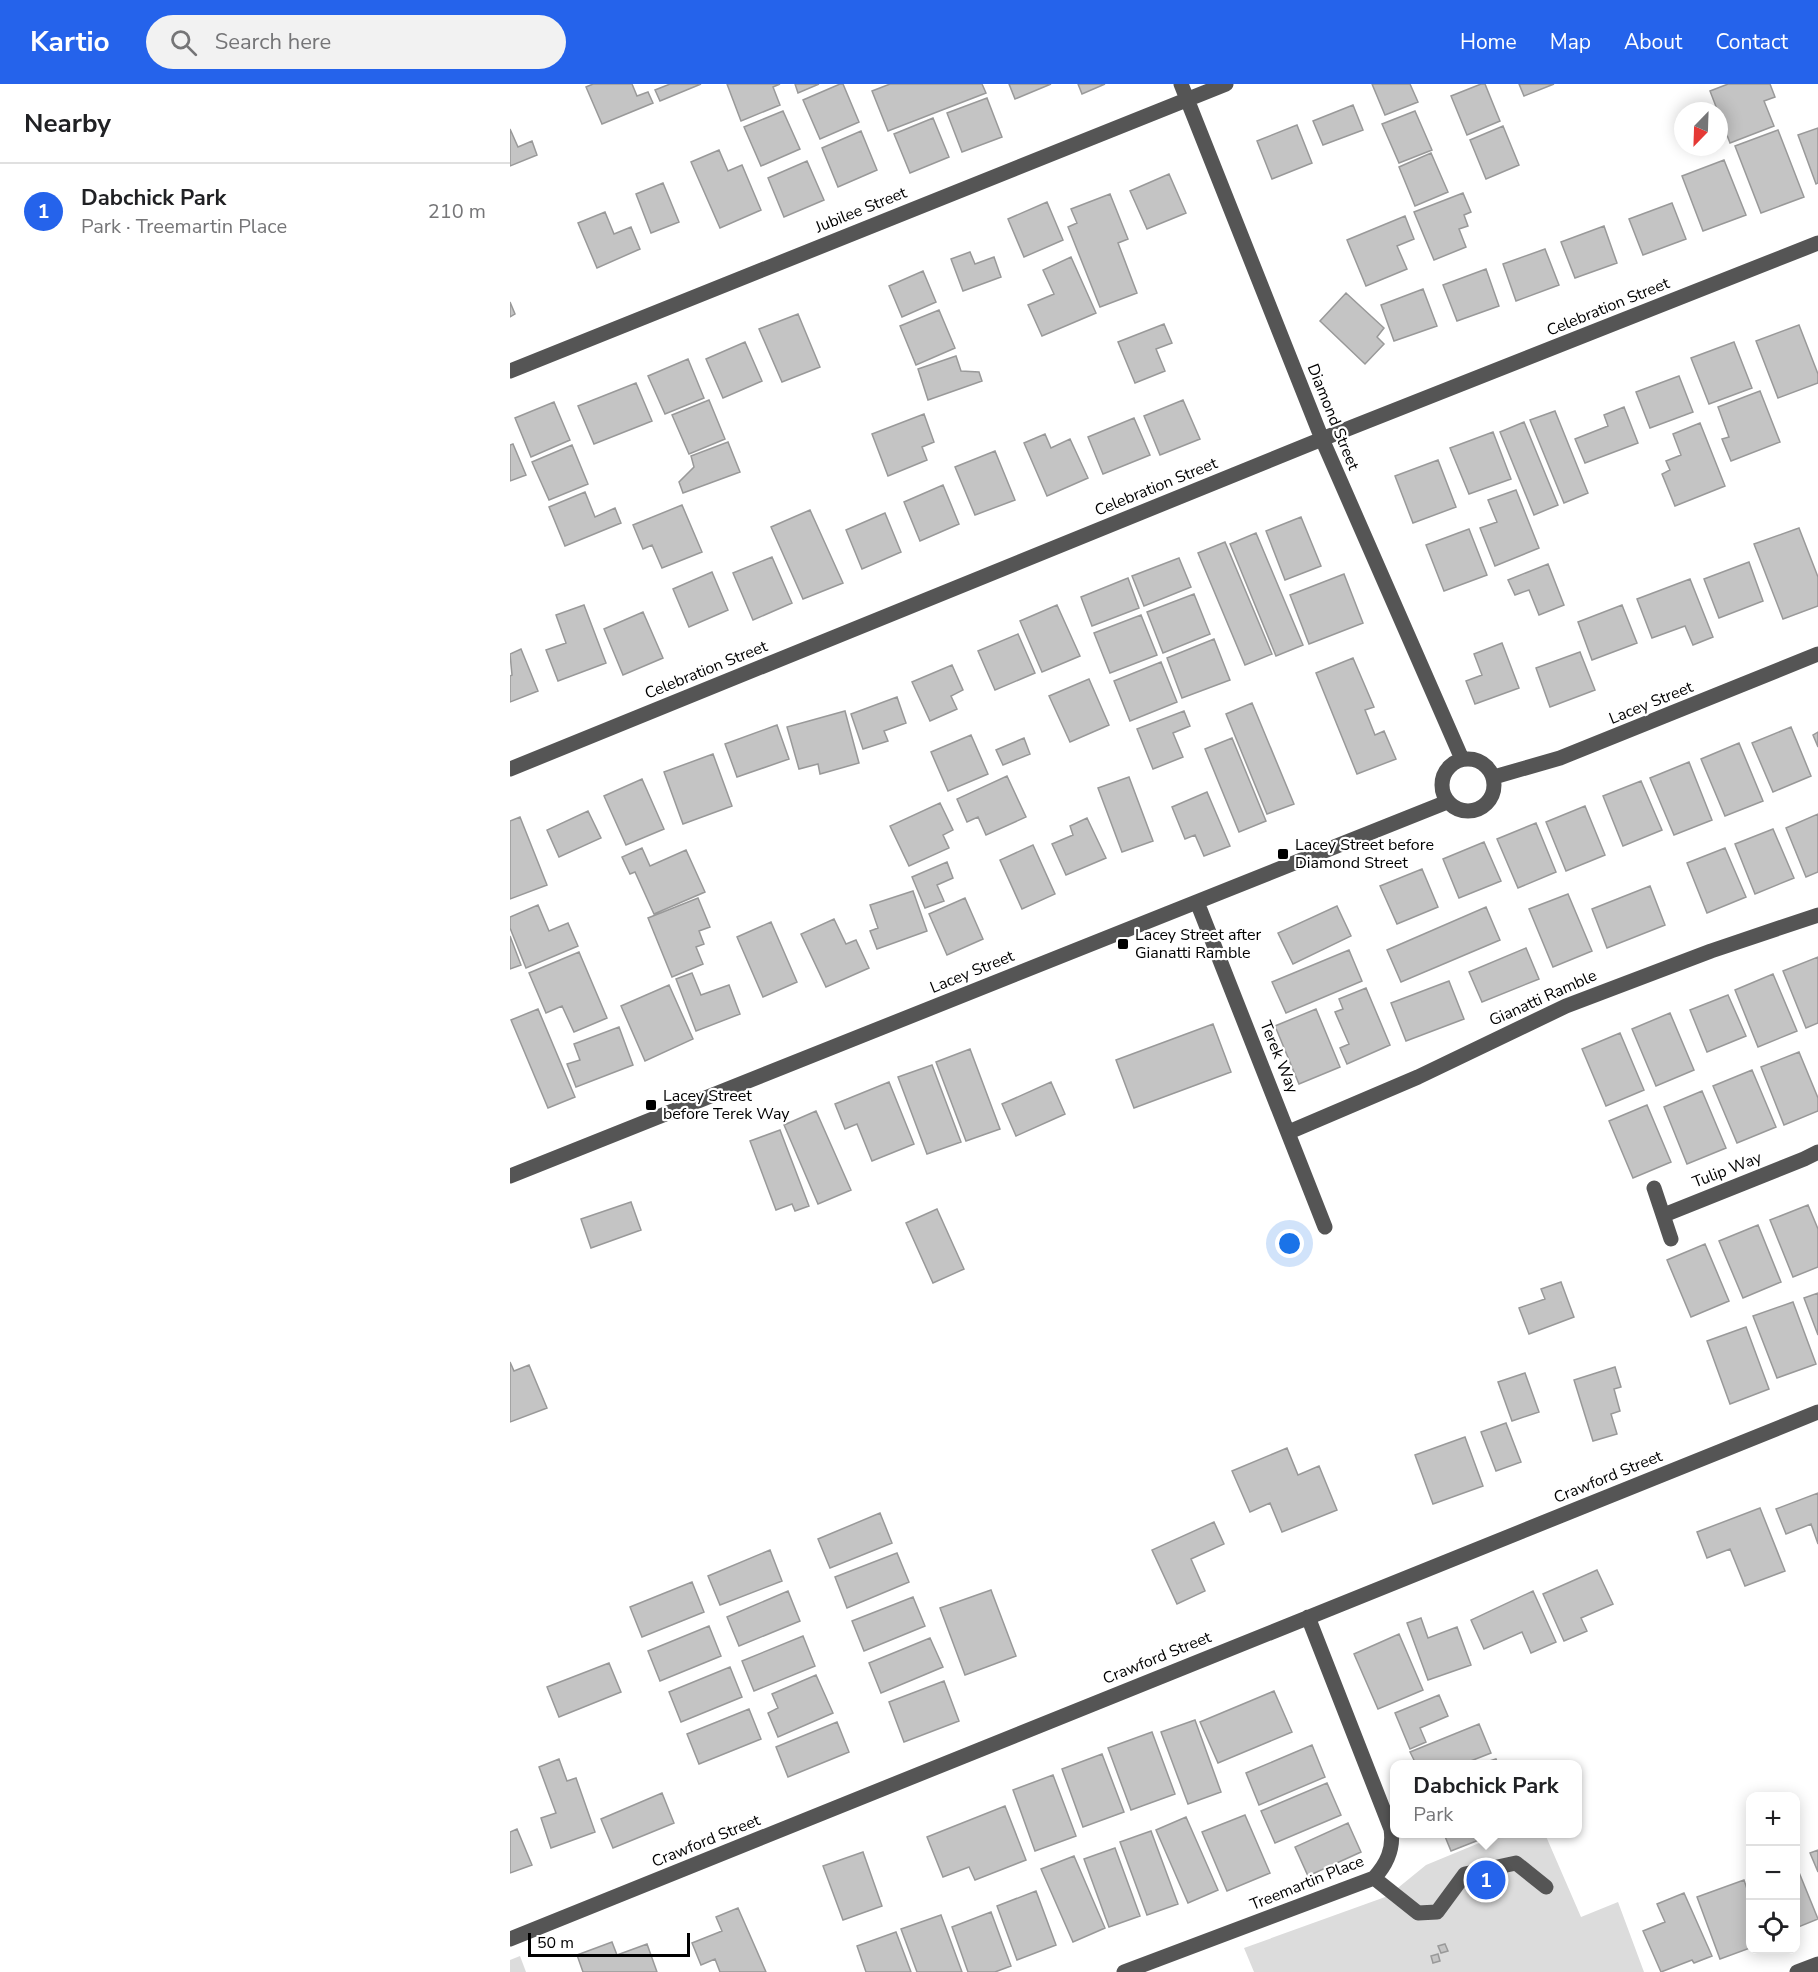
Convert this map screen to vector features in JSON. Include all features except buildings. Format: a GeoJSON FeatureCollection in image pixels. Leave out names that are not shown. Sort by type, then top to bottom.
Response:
{"type":"FeatureCollection","features":[{"type":"Feature","properties":{"kind":"street","name":"Diamond Street"},"geometry":{"type":"LineString","coordinates":[[1181,84],[1322,440],[1462,759]]}},
{"type":"Feature","properties":{"kind":"street","name":"Jubilee Street"},"geometry":{"type":"LineString","coordinates":[[510,371],[1226,84]]}},
{"type":"Feature","properties":{"kind":"street","name":"Celebration Street"},"geometry":{"type":"LineString","coordinates":[[510,769],[1322,440],[1818,243]]}},
{"type":"Feature","properties":{"kind":"street","name":"Lacey Street"},"geometry":{"type":"LineString","coordinates":[[1494,777],[1560,758],[1818,654]]}},
{"type":"Feature","properties":{"kind":"street"},"geometry":{"type":"LineString","coordinates":[[1462,759],[1475,759],[1488,766],[1494,777],[1494,793],[1486,805],[1474,811],[1461,811],[1448,802],[1441,783],[1446,770],[1454,762],[1462,759]]}},
{"type":"Feature","properties":{"kind":"street","name":"Lacey Street"},"geometry":{"type":"LineString","coordinates":[[510,1176],[1448,802]]}},
{"type":"Feature","properties":{"kind":"street","name":"Terek Way"},"geometry":{"type":"LineString","coordinates":[[1197,902],[1325,1227]]}},
{"type":"Feature","properties":{"kind":"street","name":"Gianatti Ramble"},"geometry":{"type":"LineString","coordinates":[[1289,1132],[1418,1077],[1566,1006],[1700,955],[1818,915]]}},
{"type":"Feature","properties":{"kind":"street","name":"Tulip Way"},"geometry":{"type":"LineString","coordinates":[[1664,1215],[1814,1157]]}},
{"type":"Feature","properties":{"kind":"street"},"geometry":{"type":"LineString","coordinates":[[1654,1188],[1671,1239]]}},
{"type":"Feature","properties":{"kind":"street","name":"Crawford Street"},"geometry":{"type":"LineString","coordinates":[[510,1939],[1818,1412]]}},
{"type":"Feature","properties":{"kind":"street","name":"Treemartin Place"},"geometry":{"type":"LineString","coordinates":[[1308,1617],[1390,1826]]}},
{"type":"Feature","properties":{"kind":"street","name":"Treemartin Place"},"geometry":{"type":"LineString","coordinates":[[1124,1972],[1374,1878],[1384,1866],[1392,1838]]}},
{"type":"Feature","properties":{"kind":"street"},"geometry":{"type":"LineString","coordinates":[[1374,1878],[1418,1913],[1437,1912],[1465,1874],[1516,1863],[1546,1887]]}},
{"type":"Feature","properties":{"kind":"street"},"geometry":{"type":"LineString","coordinates":[[1797,1972],[1818,1964]]}},
{"type":"Feature","properties":{"kind":"green space"},"geometry":{"type":"Polygon","coordinates":[[[1491,1838],[1547,1838],[1581,1917],[1618,1902],[1644,1972],[1254,1972],[1244,1948],[1388,1896],[1426,1865],[1491,1838]]]}},
{"type":"Feature","properties":{"kind":"green space"},"geometry":{"type":"Polygon","coordinates":[[[520,1956],[526,1972],[510,1972],[510,1960],[520,1956]]]}},
{"type":"Feature","properties":{"kind":"place","name":"Lacey Street before Diamond Street"},"geometry":{"type":"Point","coordinates":[1283,854]}},
{"type":"Feature","properties":{"kind":"place","name":"Lacey Street after Gianatti Ramble"},"geometry":{"type":"Point","coordinates":[1123,944]}},
{"type":"Feature","properties":{"kind":"place","name":"Lacey Street before Terek Way"},"geometry":{"type":"Point","coordinates":[651,1105]}},
{"type":"Feature","properties":{"kind":"place","name":"Dabchick Park"},"geometry":{"type":"Point","coordinates":[1486,1880]}}]}
